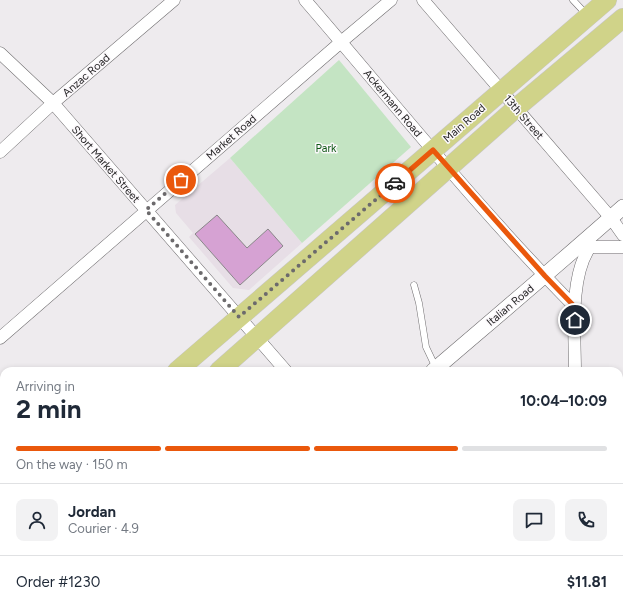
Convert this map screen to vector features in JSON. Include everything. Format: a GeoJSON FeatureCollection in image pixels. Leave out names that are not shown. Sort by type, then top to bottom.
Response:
{"type":"FeatureCollection","features":[{"type":"Feature","properties":{"kind":"main road","name":"Main Road"},"geometry":{"type":"LineString","coordinates":[[182,367],[607,0]]}},
{"type":"Feature","properties":{"kind":"main road"},"geometry":{"type":"LineString","coordinates":[[224,367],[516,108],[623,18]]}},
{"type":"Feature","properties":{"kind":"street","name":"Anzac Road"},"geometry":{"type":"LineString","coordinates":[[0,152],[53,103],[174,0]]}},
{"type":"Feature","properties":{"kind":"street","name":"Ackermann Road"},"geometry":{"type":"LineString","coordinates":[[305,0],[433,150],[545,276],[575,307]]}},
{"type":"Feature","properties":{"kind":"street","name":"Market Road"},"geometry":{"type":"LineString","coordinates":[[0,338],[390,0]]}},
{"type":"Feature","properties":{"kind":"street","name":"13th Street"},"geometry":{"type":"LineString","coordinates":[[423,0],[611,218],[623,235]]}},
{"type":"Feature","properties":{"kind":"street","name":"Short Market Street"},"geometry":{"type":"LineString","coordinates":[[0,53],[53,103],[282,367]]}},
{"type":"Feature","properties":{"kind":"street","name":"Italian Road"},"geometry":{"type":"LineString","coordinates":[[439,367],[545,276],[583,247],[623,207]]}},
{"type":"Feature","properties":{"kind":"street"},"geometry":{"type":"LineString","coordinates":[[575,367],[576,287],[580,264],[584,256],[583,247],[623,247]]}},
{"type":"Feature","properties":{"kind":"lane"},"geometry":{"type":"LineString","coordinates":[[573,0],[588,16]]}},
{"type":"Feature","properties":{"kind":"lane"},"geometry":{"type":"LineString","coordinates":[[414,285],[419,303],[426,347],[434,367]]}},
{"type":"Feature","properties":{"kind":"shaded area"},"geometry":{"type":"Polygon","coordinates":[[[230,158],[302,243],[249,290],[233,288],[189,237],[193,233],[176,213],[175,205],[230,158]]]}},
{"type":"Feature","properties":{"kind":"green space","name":"Park"},"geometry":{"type":"Polygon","coordinates":[[[339,60],[411,147],[302,243],[230,158],[339,60]]]}},
{"type":"Feature","properties":{"kind":"building"},"geometry":{"type":"Polygon","coordinates":[[[217,215],[247,248],[268,229],[283,246],[240,285],[195,234],[217,215]]]}},
{"type":"Feature","properties":{"kind":"way so far"},"geometry":{"type":"LineString","coordinates":[[181,180],[146,210],[239,317],[395,183]]}},
{"type":"Feature","properties":{"kind":"route"},"geometry":{"type":"LineString","coordinates":[[395,183],[433,150],[545,276],[575,307],[575,320]]}}]}
